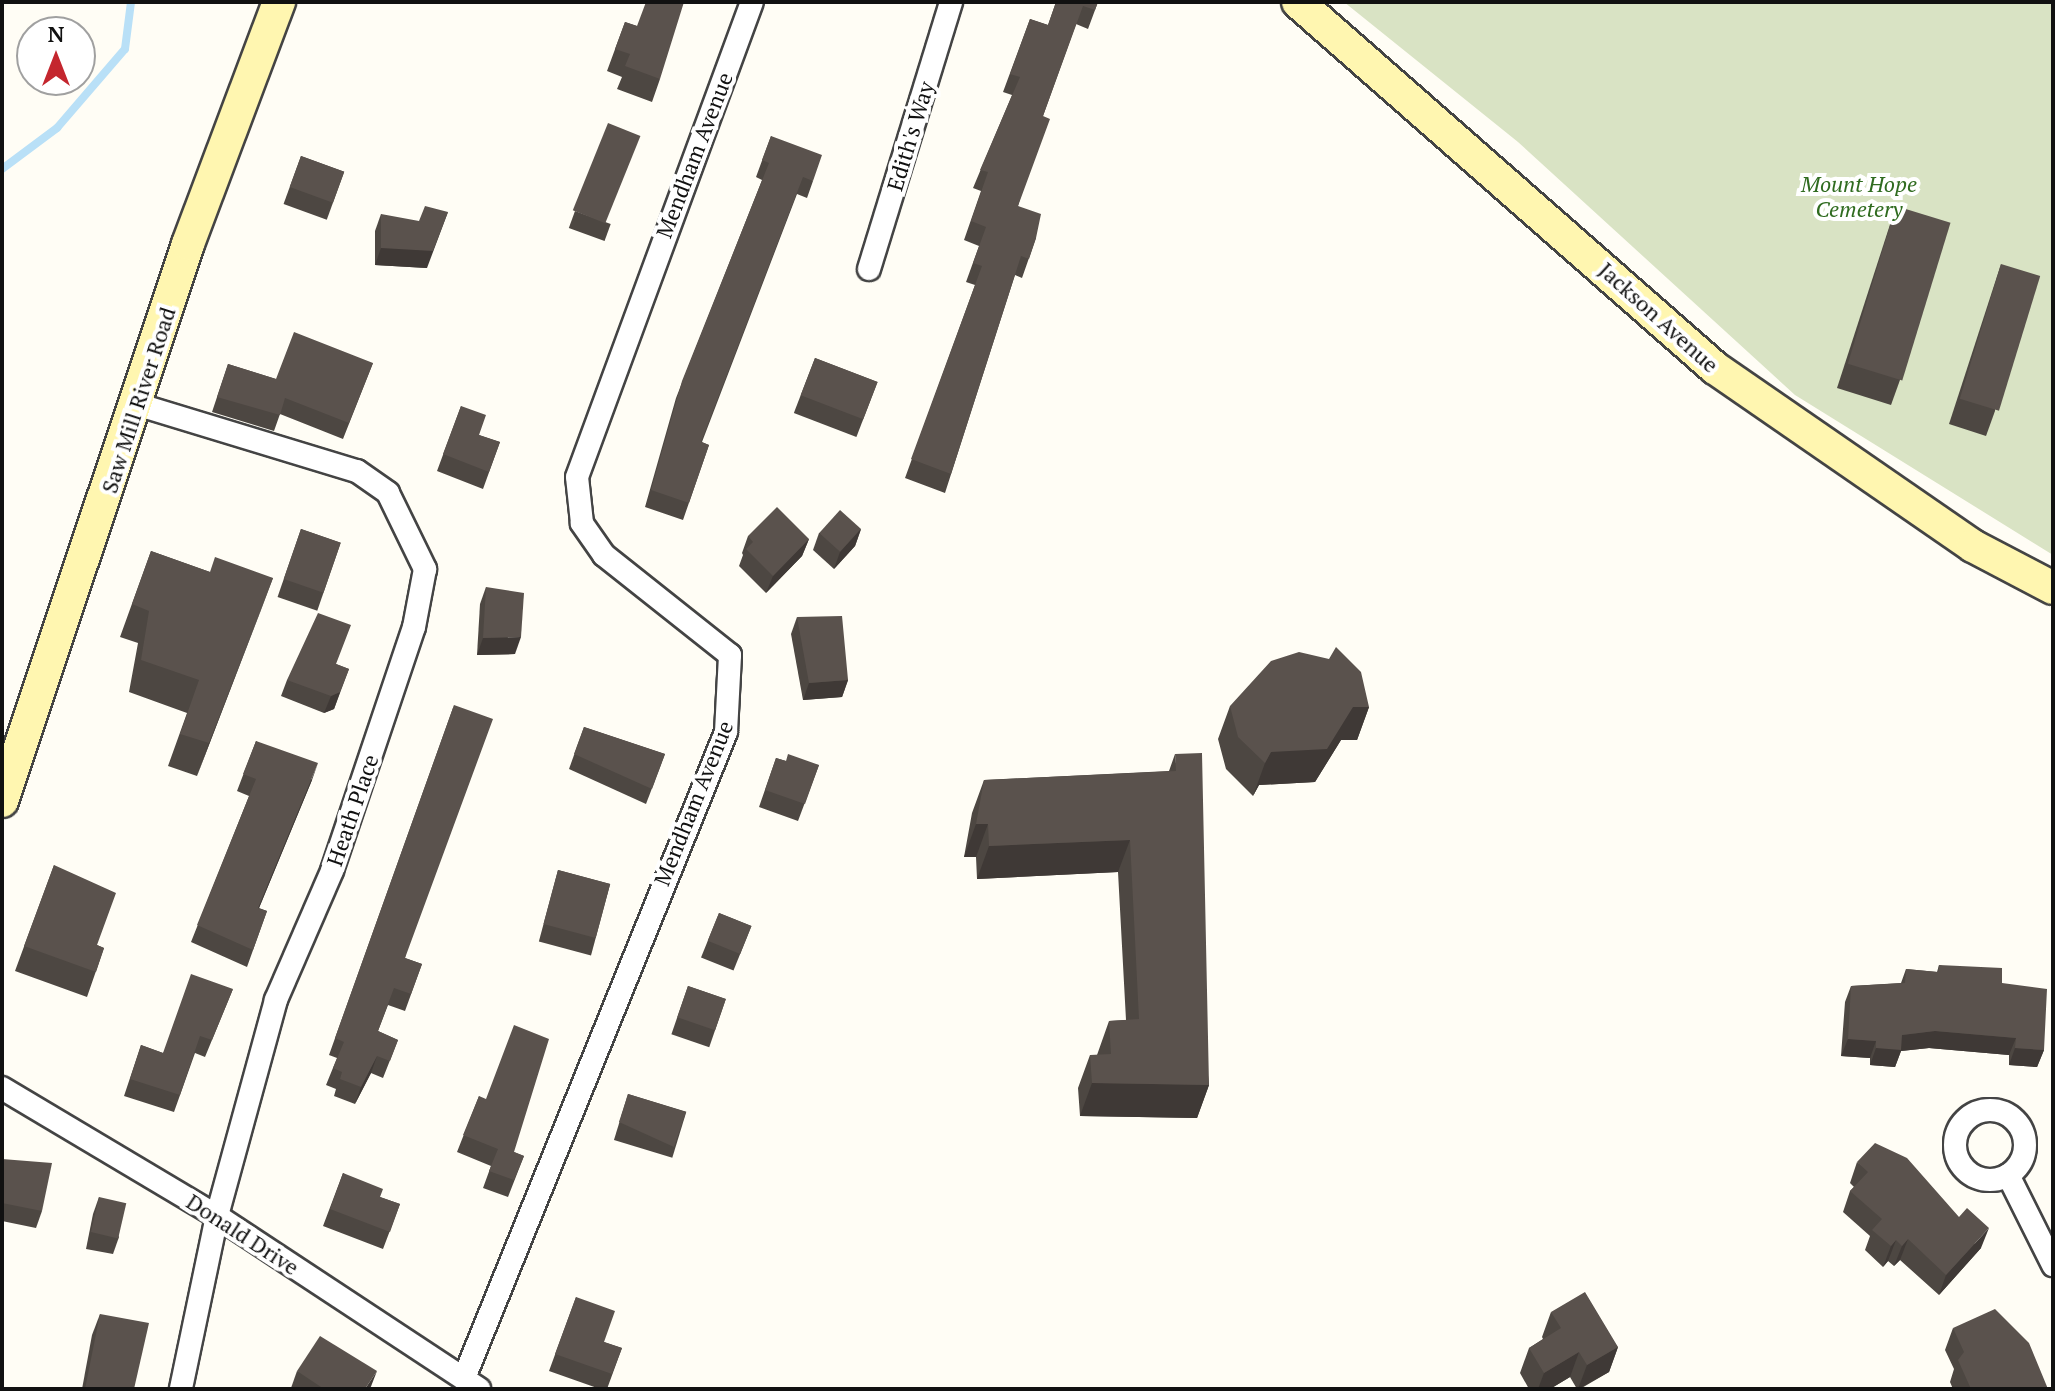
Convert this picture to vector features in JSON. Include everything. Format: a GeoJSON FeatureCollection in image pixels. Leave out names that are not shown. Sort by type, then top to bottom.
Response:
{"type":"FeatureCollection","features":[{"type":"Feature","properties":{"kind":"main road","name":"Saw Mill River Road"},"geometry":{"type":"LineString","coordinates":[[2,801],[188,244],[279,2]]}},
{"type":"Feature","properties":{"kind":"main road","name":"Jackson Avenue"},"geometry":{"type":"LineString","coordinates":[[1298,2],[1715,368],[1973,546],[2053,588]]}},
{"type":"Feature","properties":{"kind":"street","name":"Mendham Avenue"},"geometry":{"type":"LineString","coordinates":[[472,1384],[726,732],[730,655],[604,555],[582,523],[577,477],[752,2]]}},
{"type":"Feature","properties":{"kind":"street","name":"Edith's Way"},"geometry":{"type":"LineString","coordinates":[[869,269],[951,2]]}},
{"type":"Feature","properties":{"kind":"street","name":"Heath Place"},"geometry":{"type":"LineString","coordinates":[[136,404],[357,471],[388,493],[425,569],[414,627],[332,871],[276,1000],[217,1216],[181,1389]]}},
{"type":"Feature","properties":{"kind":"street","name":"Donald Drive"},"geometry":{"type":"LineString","coordinates":[[2,1088],[217,1216],[472,1384]]}},
{"type":"Feature","properties":{"kind":"street"},"geometry":{"type":"LineString","coordinates":[[2008,1175],[2053,1265]]}},
{"type":"Feature","properties":{"kind":"green space","name":"Mount Hope Cemetery"},"geometry":{"type":"Polygon","coordinates":[[[1344,2],[2053,2],[2053,555],[1795,395],[1518,142],[1344,2]]]}},
{"type":"Feature","properties":{"kind":"building"},"geometry":{"type":"Polygon","coordinates":[[[646,2],[684,2],[660,79],[625,66],[630,54],[615,49],[625,22],[637,26],[646,2]]]}},
{"type":"Feature","properties":{"kind":"building"},"geometry":{"type":"Polygon","coordinates":[[[1056,2],[1098,2],[1095,10],[1083,6],[1043,116],[1050,119],[1018,206],[1041,214],[1036,238],[1029,259],[1021,256],[951,474],[911,459],[982,266],[973,263],[986,227],[971,221],[988,172],[980,170],[1020,77],[1010,74],[1030,19],[1048,25],[1056,2]]]}},
{"type":"Feature","properties":{"kind":"building"},"geometry":{"type":"Polygon","coordinates":[[[608,123],[640,136],[605,223],[573,210],[608,123]]]}},
{"type":"Feature","properties":{"kind":"building"},"geometry":{"type":"Polygon","coordinates":[[[771,136],[822,155],[813,181],[803,177],[701,442],[709,445],[689,503],[651,490],[682,381],[769,163],[762,160],[771,136]]]}},
{"type":"Feature","properties":{"kind":"building"},"geometry":{"type":"Polygon","coordinates":[[[301,156],[344,172],[333,203],[290,187],[301,156]]]}},
{"type":"Feature","properties":{"kind":"building"},"geometry":{"type":"Polygon","coordinates":[[[425,206],[448,212],[433,251],[381,248],[381,214],[419,221],[425,206]]]}},
{"type":"Feature","properties":{"kind":"building"},"geometry":{"type":"Polygon","coordinates":[[[1896,206],[1951,223],[1902,380],[1848,364],[1896,206]]]}},
{"type":"Feature","properties":{"kind":"building"},"geometry":{"type":"Polygon","coordinates":[[[2001,264],[2040,276],[1999,411],[1960,399],[2001,264]]]}},
{"type":"Feature","properties":{"kind":"building"},"geometry":{"type":"Polygon","coordinates":[[[294,332],[373,363],[349,423],[285,398],[280,415],[217,397],[228,364],[276,379],[294,332]]]}},
{"type":"Feature","properties":{"kind":"building"},"geometry":{"type":"Polygon","coordinates":[[[815,358],[878,382],[863,419],[801,395],[815,358]]]}},
{"type":"Feature","properties":{"kind":"building"},"geometry":{"type":"Polygon","coordinates":[[[461,406],[486,415],[479,435],[500,442],[489,472],[443,454],[461,406]]]}},
{"type":"Feature","properties":{"kind":"building"},"geometry":{"type":"Polygon","coordinates":[[[777,507],[809,539],[773,576],[746,549],[753,542],[748,536],[777,507]]]}},
{"type":"Feature","properties":{"kind":"building"},"geometry":{"type":"Polygon","coordinates":[[[840,510],[861,529],[840,552],[819,533],[840,510]]]}},
{"type":"Feature","properties":{"kind":"building"},"geometry":{"type":"Polygon","coordinates":[[[301,529],[341,543],[323,593],[284,579],[301,529]]]}},
{"type":"Feature","properties":{"kind":"building"},"geometry":{"type":"Polygon","coordinates":[[[151,551],[210,572],[215,557],[273,578],[209,743],[180,734],[199,680],[141,660],[149,611],[132,604],[151,551]]]}},
{"type":"Feature","properties":{"kind":"building"},"geometry":{"type":"Polygon","coordinates":[[[486,587],[524,593],[521,637],[483,638],[486,587]]]}},
{"type":"Feature","properties":{"kind":"building"},"geometry":{"type":"Polygon","coordinates":[[[318,613],[351,625],[336,664],[349,669],[340,692],[331,696],[287,680],[318,613]]]}},
{"type":"Feature","properties":{"kind":"building"},"geometry":{"type":"Polygon","coordinates":[[[842,616],[848,680],[809,683],[797,617],[842,616]]]}},
{"type":"Feature","properties":{"kind":"building"},"geometry":{"type":"Polygon","coordinates":[[[1336,647],[1361,672],[1369,707],[1353,707],[1327,749],[1271,752],[1265,763],[1238,737],[1230,706],[1271,661],[1299,652],[1329,659],[1336,647]]]}},
{"type":"Feature","properties":{"kind":"building"},"geometry":{"type":"Polygon","coordinates":[[[454,705],[493,719],[405,958],[422,964],[411,994],[394,988],[378,1031],[398,1040],[390,1061],[377,1056],[361,1087],[340,1079],[342,1072],[333,1068],[344,1042],[335,1038],[454,705]]]}},
{"type":"Feature","properties":{"kind":"building"},"geometry":{"type":"Polygon","coordinates":[[[584,727],[665,754],[652,789],[574,754],[584,727]]]}},
{"type":"Feature","properties":{"kind":"building"},"geometry":{"type":"Polygon","coordinates":[[[256,741],[318,763],[258,908],[267,911],[253,950],[197,925],[256,779],[243,774],[256,741]]]}},
{"type":"Feature","properties":{"kind":"building"},"geometry":{"type":"Polygon","coordinates":[[[1202,753],[1209,1085],[1092,1083],[1090,1055],[1111,1054],[1109,1021],[1139,1019],[1130,840],[989,846],[988,824],[976,824],[984,780],[1176,771],[1175,754],[1202,753]]]}},
{"type":"Feature","properties":{"kind":"building"},"geometry":{"type":"Polygon","coordinates":[[[788,754],[819,765],[805,804],[765,790],[776,758],[786,761],[788,754]]]}},
{"type":"Feature","properties":{"kind":"building"},"geometry":{"type":"Polygon","coordinates":[[[54,865],[116,893],[97,945],[104,948],[96,972],[24,946],[54,865]]]}},
{"type":"Feature","properties":{"kind":"building"},"geometry":{"type":"Polygon","coordinates":[[[558,870],[610,884],[596,938],[544,924],[558,870]]]}},
{"type":"Feature","properties":{"kind":"building"},"geometry":{"type":"Polygon","coordinates":[[[719,913],[751,926],[740,954],[708,941],[719,913]]]}},
{"type":"Feature","properties":{"kind":"building"},"geometry":{"type":"Polygon","coordinates":[[[1939,965],[2002,968],[2002,983],[2047,989],[2044,1050],[2015,1048],[2016,1038],[1935,1031],[1902,1035],[1901,1050],[1876,1048],[1876,1041],[1848,1039],[1851,986],[1905,983],[1906,969],[1938,972],[1939,965]]]}},
{"type":"Feature","properties":{"kind":"building"},"geometry":{"type":"Polygon","coordinates":[[[191,974],[233,989],[212,1040],[200,1036],[180,1095],[130,1079],[141,1045],[163,1053],[191,974]]]}},
{"type":"Feature","properties":{"kind":"building"},"geometry":{"type":"Polygon","coordinates":[[[688,986],[726,999],[715,1030],[677,1017],[688,986]]]}},
{"type":"Feature","properties":{"kind":"building"},"geometry":{"type":"Polygon","coordinates":[[[514,1025],[549,1039],[514,1152],[524,1156],[514,1180],[489,1171],[498,1149],[463,1135],[479,1096],[486,1099],[514,1025]]]}},
{"type":"Feature","properties":{"kind":"building"},"geometry":{"type":"Polygon","coordinates":[[[628,1094],[686,1112],[674,1147],[619,1122],[628,1094]]]}},
{"type":"Feature","properties":{"kind":"building"},"geometry":{"type":"Polygon","coordinates":[[[1875,1143],[1907,1158],[1959,1217],[1967,1208],[1989,1228],[1946,1275],[1908,1239],[1902,1246],[1896,1240],[1891,1246],[1872,1230],[1882,1219],[1850,1191],[1868,1172],[1857,1162],[1875,1143]]]}},
{"type":"Feature","properties":{"kind":"building"},"geometry":{"type":"Polygon","coordinates":[[[2,1159],[52,1163],[42,1211],[2,1203],[2,1159]]]}},
{"type":"Feature","properties":{"kind":"building"},"geometry":{"type":"Polygon","coordinates":[[[343,1173],[383,1189],[380,1197],[400,1204],[390,1232],[330,1209],[343,1173]]]}},
{"type":"Feature","properties":{"kind":"building"},"geometry":{"type":"Polygon","coordinates":[[[99,1197],[126,1203],[118,1238],[91,1232],[99,1197]]]}},
{"type":"Feature","properties":{"kind":"building"},"geometry":{"type":"Polygon","coordinates":[[[1585,1292],[1618,1347],[1587,1365],[1579,1352],[1544,1373],[1529,1348],[1561,1328],[1551,1312],[1585,1292]]]}},
{"type":"Feature","properties":{"kind":"building"},"geometry":{"type":"Polygon","coordinates":[[[576,1297],[615,1311],[604,1342],[622,1348],[612,1374],[555,1354],[576,1297]]]}},
{"type":"Feature","properties":{"kind":"building"},"geometry":{"type":"Polygon","coordinates":[[[1995,1309],[2029,1343],[2048,1389],[1971,1389],[1958,1360],[1964,1352],[1953,1328],[1995,1309]]]}},
{"type":"Feature","properties":{"kind":"building"},"geometry":{"type":"Polygon","coordinates":[[[100,1314],[149,1323],[134,1389],[85,1389],[100,1314]]]}},
{"type":"Feature","properties":{"kind":"building"},"geometry":{"type":"Polygon","coordinates":[[[320,1336],[377,1371],[365,1389],[324,1389],[297,1371],[320,1336]]]}},
{"type":"Feature","properties":{"kind":"waterway"},"geometry":{"type":"LineString","coordinates":[[2,169],[57,128],[125,49],[131,2]]}}]}
